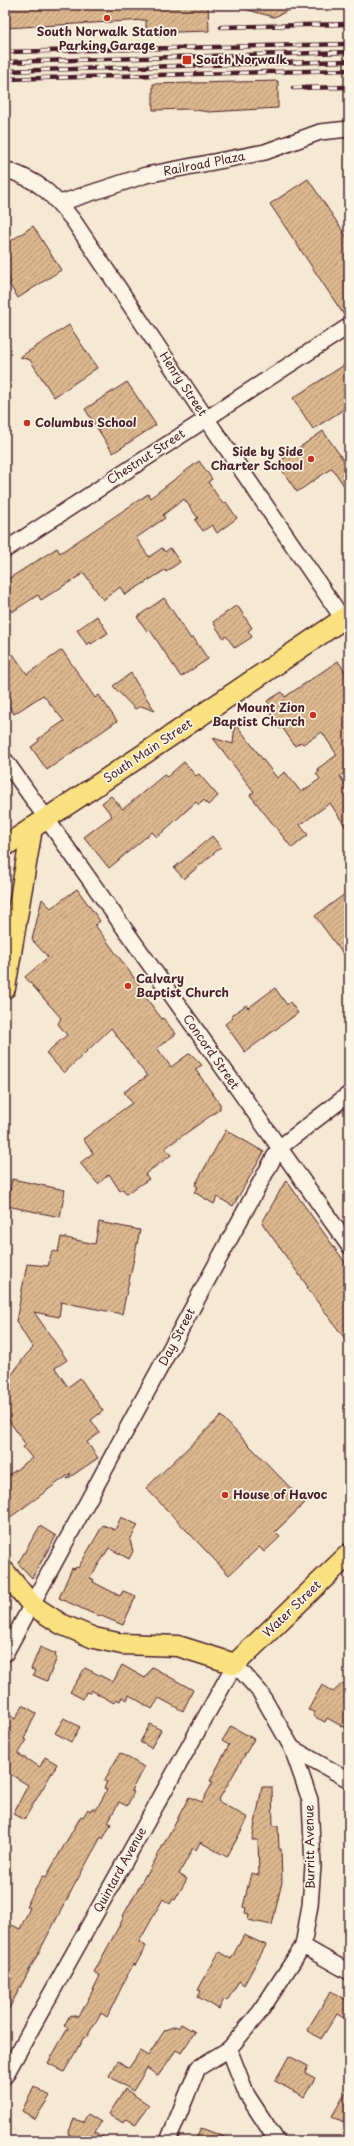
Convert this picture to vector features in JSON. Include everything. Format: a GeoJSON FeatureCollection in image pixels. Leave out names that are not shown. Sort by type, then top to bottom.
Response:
{"type":"FeatureCollection","features":[{"type":"Feature","properties":{"kind":"main road","name":"South Main Street"},"geometry":{"type":"LineString","coordinates":[[5,846],[346,617]]}},
{"type":"Feature","properties":{"kind":"main road"},"geometry":{"type":"LineString","coordinates":[[5,988],[39,823]]}},
{"type":"Feature","properties":{"kind":"main road","name":"Water Street"},"geometry":{"type":"LineString","coordinates":[[235,1664],[349,1554]]}},
{"type":"Feature","properties":{"kind":"main road"},"geometry":{"type":"LineString","coordinates":[[5,1572],[32,1605],[62,1624],[94,1638],[122,1644],[178,1646],[235,1664]]}},
{"type":"Feature","properties":{"kind":"street","name":"Railroad Plaza"},"geometry":{"type":"LineString","coordinates":[[60,203],[146,175],[265,152],[320,132],[349,129]]}},
{"type":"Feature","properties":{"kind":"street","name":"Henry Street"},"geometry":{"type":"LineString","coordinates":[[5,169],[26,177],[48,190],[73,220],[206,418],[346,617]]}},
{"type":"Feature","properties":{"kind":"street","name":"Chestnut Street"},"geometry":{"type":"LineString","coordinates":[[5,550],[349,326]]}},
{"type":"Feature","properties":{"kind":"street","name":"Concord Street"},"geometry":{"type":"LineString","coordinates":[[5,760],[39,823],[279,1148],[349,1246]]}},
{"type":"Feature","properties":{"kind":"street","name":"Day Street"},"geometry":{"type":"LineString","coordinates":[[5,1654],[279,1148],[349,1094]]}},
{"type":"Feature","properties":{"kind":"street","name":"Burritt Avenue"},"geometry":{"type":"LineString","coordinates":[[168,2141],[198,2068],[230,2049],[260,2012],[303,1946],[310,1905],[313,1866],[310,1800],[292,1748],[260,1692],[235,1664]]}},
{"type":"Feature","properties":{"kind":"street","name":"Quintard Avenue"},"geometry":{"type":"LineString","coordinates":[[5,2076],[235,1664]]}},
{"type":"Feature","properties":{"kind":"street"},"geometry":{"type":"LineString","coordinates":[[292,1748],[349,1780]]}},
{"type":"Feature","properties":{"kind":"street"},"geometry":{"type":"LineString","coordinates":[[303,1946],[349,1972]]}},
{"type":"Feature","properties":{"kind":"street"},"geometry":{"type":"LineString","coordinates":[[230,2049],[247,2095],[277,2141]]}},
{"type":"Feature","properties":{"kind":"building","name":"South Norwalk Station Parking Garage"},"geometry":{"type":"Polygon","coordinates":[[[5,5],[208,5],[209,31],[146,33],[146,20],[5,28],[5,5]]]}},
{"type":"Feature","properties":{"kind":"building"},"geometry":{"type":"Polygon","coordinates":[[[244,5],[301,5],[274,17],[244,9],[244,5]]]}},
{"type":"Feature","properties":{"kind":"building","name":"South Norwalk"},"geometry":{"type":"Polygon","coordinates":[[[278,81],[278,108],[209,112],[189,109],[153,110],[153,84],[278,81]]]}},
{"type":"Feature","properties":{"kind":"building"},"geometry":{"type":"Polygon","coordinates":[[[308,179],[349,240],[349,317],[346,318],[270,204],[308,179]]]}},
{"type":"Feature","properties":{"kind":"building"},"geometry":{"type":"Polygon","coordinates":[[[33,226],[61,270],[18,298],[9,284],[11,282],[5,272],[5,245],[33,226]]]}},
{"type":"Feature","properties":{"kind":"building"},"geometry":{"type":"Polygon","coordinates":[[[69,325],[97,368],[54,397],[30,360],[20,357],[69,325]]]}},
{"type":"Feature","properties":{"kind":"building"},"geometry":{"type":"Polygon","coordinates":[[[349,362],[349,406],[313,429],[293,398],[349,362]]]}},
{"type":"Feature","properties":{"kind":"building"},"geometry":{"type":"Polygon","coordinates":[[[127,382],[156,425],[113,453],[85,409],[127,382]]]}},
{"type":"Feature","properties":{"kind":"building"},"geometry":{"type":"Polygon","coordinates":[[[323,431],[349,468],[349,493],[332,468],[297,492],[277,463],[323,431]]]}},
{"type":"Feature","properties":{"kind":"building"},"geometry":{"type":"Polygon","coordinates":[[[199,461],[212,479],[208,482],[223,504],[226,502],[237,518],[217,533],[212,525],[203,531],[195,520],[198,518],[184,499],[163,515],[165,518],[136,538],[149,557],[162,548],[165,552],[170,548],[180,562],[166,572],[165,570],[125,595],[120,587],[103,600],[84,573],[41,600],[38,595],[12,612],[5,601],[5,581],[57,548],[60,553],[148,494],[150,498],[199,461]]]}},
{"type":"Feature","properties":{"kind":"building"},"geometry":{"type":"Polygon","coordinates":[[[164,598],[191,639],[193,637],[208,659],[181,677],[150,630],[147,631],[137,617],[164,598]]]}},
{"type":"Feature","properties":{"kind":"building"},"geometry":{"type":"Polygon","coordinates":[[[237,605],[252,628],[248,631],[252,637],[235,648],[226,636],[223,638],[213,622],[237,605]]]}},
{"type":"Feature","properties":{"kind":"building"},"geometry":{"type":"Polygon","coordinates":[[[97,616],[108,633],[87,645],[77,630],[97,616]]]}},
{"type":"Feature","properties":{"kind":"building"},"geometry":{"type":"Polygon","coordinates":[[[62,650],[95,698],[99,695],[117,721],[47,770],[31,747],[39,741],[38,739],[64,721],[43,695],[14,714],[5,700],[5,660],[13,654],[27,674],[62,650]]]}},
{"type":"Feature","properties":{"kind":"building"},"geometry":{"type":"Polygon","coordinates":[[[338,661],[349,678],[349,773],[347,771],[340,776],[349,791],[349,832],[330,803],[300,825],[308,835],[292,848],[250,795],[254,792],[213,738],[233,744],[235,723],[277,778],[285,772],[301,792],[320,779],[316,773],[319,772],[317,769],[337,755],[322,732],[303,744],[301,742],[295,746],[282,727],[280,729],[267,707],[270,705],[267,701],[282,692],[285,697],[338,661]]]}},
{"type":"Feature","properties":{"kind":"building"},"geometry":{"type":"Polygon","coordinates":[[[131,673],[155,711],[141,706],[135,709],[113,686],[131,673]]]}},
{"type":"Feature","properties":{"kind":"building"},"geometry":{"type":"Polygon","coordinates":[[[184,762],[196,776],[199,774],[218,796],[208,805],[204,800],[199,805],[196,802],[157,837],[152,832],[109,868],[84,837],[112,816],[102,803],[111,796],[123,809],[164,775],[167,777],[184,762]]]}},
{"type":"Feature","properties":{"kind":"building"},"geometry":{"type":"Polygon","coordinates":[[[212,836],[221,847],[184,879],[174,868],[212,836]]]}},
{"type":"Feature","properties":{"kind":"building"},"geometry":{"type":"Polygon","coordinates":[[[77,889],[100,921],[95,925],[146,994],[144,995],[162,1019],[163,1018],[176,1034],[157,1048],[171,1067],[190,1053],[202,1065],[195,1069],[220,1104],[220,1109],[165,1148],[171,1155],[145,1174],[149,1179],[126,1194],[123,1189],[120,1191],[109,1174],[98,1184],[80,1163],[93,1153],[83,1139],[132,1103],[124,1092],[147,1076],[111,1028],[64,1073],[46,1053],[67,1035],[58,1024],[61,1018],[25,977],[48,957],[32,940],[42,899],[51,908],[77,889]]]}},
{"type":"Feature","properties":{"kind":"building"},"geometry":{"type":"Polygon","coordinates":[[[349,891],[349,962],[315,916],[349,891]]]}},
{"type":"Feature","properties":{"kind":"building"},"geometry":{"type":"Polygon","coordinates":[[[275,988],[287,1005],[290,1002],[298,1013],[245,1052],[225,1024],[233,1018],[231,1016],[246,1005],[248,1008],[275,988]]]}},
{"type":"Feature","properties":{"kind":"building"},"geometry":{"type":"Polygon","coordinates":[[[226,1130],[264,1152],[233,1206],[217,1197],[214,1204],[194,1192],[198,1187],[195,1185],[226,1130]]]}},
{"type":"Feature","properties":{"kind":"building"},"geometry":{"type":"Polygon","coordinates":[[[12,1179],[65,1190],[60,1217],[7,1206],[12,1179]]]}},
{"type":"Feature","properties":{"kind":"building"},"geometry":{"type":"Polygon","coordinates":[[[286,1180],[349,1268],[349,1344],[307,1288],[308,1287],[262,1223],[286,1180]]]}},
{"type":"Feature","properties":{"kind":"building"},"geometry":{"type":"Polygon","coordinates":[[[99,1222],[140,1230],[122,1314],[61,1302],[59,1317],[34,1312],[67,1360],[55,1368],[68,1387],[80,1378],[103,1411],[91,1420],[100,1433],[87,1442],[98,1458],[67,1479],[71,1473],[5,1521],[5,1478],[32,1458],[23,1447],[26,1445],[5,1415],[5,1384],[26,1355],[33,1348],[16,1321],[27,1264],[48,1266],[52,1251],[58,1252],[61,1237],[95,1244],[99,1222]]]}},
{"type":"Feature","properties":{"kind":"building","name":"House of Havoc"},"geometry":{"type":"Polygon","coordinates":[[[221,1416],[305,1503],[275,1532],[280,1537],[264,1552],[259,1547],[229,1575],[146,1488],[221,1416]]]}},
{"type":"Feature","properties":{"kind":"building"},"geometry":{"type":"Polygon","coordinates":[[[121,1517],[138,1525],[130,1540],[133,1551],[129,1559],[109,1548],[90,1578],[94,1580],[93,1582],[120,1596],[123,1591],[136,1596],[123,1625],[99,1615],[98,1616],[59,1598],[72,1568],[78,1568],[103,1525],[115,1530],[121,1517]]]}},
{"type":"Feature","properties":{"kind":"building"},"geometry":{"type":"Polygon","coordinates":[[[40,1526],[56,1536],[32,1578],[18,1563],[40,1526]]]}},
{"type":"Feature","properties":{"kind":"building"},"geometry":{"type":"Polygon","coordinates":[[[40,1647],[56,1654],[55,1657],[57,1658],[47,1681],[33,1675],[35,1671],[31,1669],[40,1647]]]}},
{"type":"Feature","properties":{"kind":"building"},"geometry":{"type":"Polygon","coordinates":[[[122,1665],[145,1678],[152,1667],[193,1690],[183,1711],[159,1698],[152,1709],[129,1695],[127,1700],[122,1697],[120,1701],[116,1699],[114,1703],[91,1690],[90,1693],[86,1692],[83,1699],[70,1692],[85,1668],[113,1682],[122,1665]]]}},
{"type":"Feature","properties":{"kind":"building"},"geometry":{"type":"Polygon","coordinates":[[[343,1683],[349,1689],[349,1730],[327,1718],[325,1722],[313,1716],[315,1712],[308,1710],[322,1685],[333,1692],[343,1683]]]}},
{"type":"Feature","properties":{"kind":"building"},"geometry":{"type":"Polygon","coordinates":[[[23,1705],[36,1713],[24,1739],[27,1740],[18,1754],[40,1767],[45,1757],[57,1764],[24,1820],[13,1814],[28,1785],[5,1771],[5,1722],[10,1715],[15,1719],[23,1705]]]}},
{"type":"Feature","properties":{"kind":"building"},"geometry":{"type":"Polygon","coordinates":[[[64,1718],[80,1727],[71,1742],[55,1733],[64,1718]]]}},
{"type":"Feature","properties":{"kind":"building"},"geometry":{"type":"Polygon","coordinates":[[[150,1724],[161,1730],[151,1748],[140,1742],[150,1724]]]}},
{"type":"Feature","properties":{"kind":"building"},"geometry":{"type":"Polygon","coordinates":[[[231,1726],[254,1739],[218,1801],[248,1818],[227,1857],[200,1842],[196,1850],[193,1848],[179,1874],[187,1879],[175,1900],[173,1899],[170,1904],[163,1899],[139,1942],[146,1946],[135,1966],[133,1964],[107,2017],[101,2013],[86,2038],[84,2037],[64,2072],[48,2063],[68,2028],[64,2026],[70,2015],[79,2017],[100,1976],[94,1972],[124,1917],[123,1916],[189,1797],[202,1802],[213,1782],[210,1781],[229,1745],[222,1741],[231,1726]]]}},
{"type":"Feature","properties":{"kind":"building"},"geometry":{"type":"Polygon","coordinates":[[[120,1753],[144,1767],[131,1791],[134,1792],[127,1806],[119,1802],[108,1822],[111,1824],[103,1839],[101,1837],[75,1884],[5,2016],[5,1939],[12,1925],[20,1929],[30,1908],[26,1906],[43,1876],[46,1877],[81,1816],[83,1817],[88,1809],[90,1811],[92,1808],[96,1810],[107,1790],[104,1788],[107,1782],[104,1781],[120,1753]]]}},
{"type":"Feature","properties":{"kind":"building"},"geometry":{"type":"Polygon","coordinates":[[[262,1787],[272,1787],[273,1826],[278,1826],[279,1849],[281,1849],[282,1882],[272,1925],[248,1920],[249,1914],[245,1913],[246,1908],[243,1907],[251,1873],[259,1875],[258,1840],[252,1840],[262,1787]]]}},
{"type":"Feature","properties":{"kind":"building"},"geometry":{"type":"Polygon","coordinates":[[[244,1935],[266,1945],[244,1985],[239,1981],[227,2001],[224,1999],[219,2009],[198,1997],[201,1991],[198,1990],[219,1952],[231,1959],[244,1935]]]}},
{"type":"Feature","properties":{"kind":"building"},"geometry":{"type":"Polygon","coordinates":[[[331,1991],[349,2002],[349,2021],[337,2014],[321,2039],[307,2030],[331,1991]]]}},
{"type":"Feature","properties":{"kind":"building"},"geometry":{"type":"Polygon","coordinates":[[[181,2024],[195,2032],[181,2053],[176,2050],[158,2076],[147,2068],[133,2091],[109,2076],[118,2061],[129,2068],[140,2051],[148,2056],[165,2030],[176,2026],[178,2028],[181,2024]]]}},
{"type":"Feature","properties":{"kind":"building"},"geometry":{"type":"Polygon","coordinates":[[[289,2056],[308,2066],[305,2073],[315,2078],[304,2097],[275,2081],[289,2056]]]}},
{"type":"Feature","properties":{"kind":"building"},"geometry":{"type":"Polygon","coordinates":[[[34,2086],[50,2096],[35,2119],[22,2111],[34,2086]]]}},
{"type":"Feature","properties":{"kind":"building"},"geometry":{"type":"Polygon","coordinates":[[[349,2087],[349,2120],[345,2118],[343,2122],[332,2116],[349,2087]]]}},
{"type":"Feature","properties":{"kind":"building"},"geometry":{"type":"Polygon","coordinates":[[[125,2089],[149,2105],[135,2125],[126,2119],[123,2123],[109,2114],[125,2089]]]}},
{"type":"Feature","properties":{"kind":"building"},"geometry":{"type":"Polygon","coordinates":[[[88,2114],[101,2122],[95,2132],[109,2141],[86,2141],[68,2134],[74,2119],[83,2122],[88,2114]]]}},
{"type":"Feature","properties":{"kind":"building"},"geometry":{"type":"Polygon","coordinates":[[[201,2128],[233,2140],[233,2141],[195,2141],[201,2128]]]}},
{"type":"Feature","properties":{"kind":"railway"},"geometry":{"type":"LineString","coordinates":[[221,27],[349,24]]}},
{"type":"Feature","properties":{"kind":"railway"},"geometry":{"type":"LineString","coordinates":[[5,52],[349,44]]}},
{"type":"Feature","properties":{"kind":"railway"},"geometry":{"type":"LineString","coordinates":[[5,62],[349,52]]}},
{"type":"Feature","properties":{"kind":"railway"},"geometry":{"type":"LineString","coordinates":[[5,71],[349,61]]}},
{"type":"Feature","properties":{"kind":"railway"},"geometry":{"type":"LineString","coordinates":[[5,79],[349,70]]}},
{"type":"Feature","properties":{"kind":"railway"},"geometry":{"type":"LineString","coordinates":[[293,88],[349,87]]}},
{"type":"Feature","properties":{"kind":"place","name":"South Norwalk Station Parking Garage"},"geometry":{"type":"Point","coordinates":[107,18]}},
{"type":"Feature","properties":{"kind":"place","name":"South Norwalk"},"geometry":{"type":"Point","coordinates":[187,60]}},
{"type":"Feature","properties":{"kind":"place","name":"Columbus School"},"geometry":{"type":"Point","coordinates":[27,423]}},
{"type":"Feature","properties":{"kind":"place","name":"Side by Side Charter School"},"geometry":{"type":"Point","coordinates":[311,459]}},
{"type":"Feature","properties":{"kind":"place","name":"Mount Zion Baptist Church"},"geometry":{"type":"Point","coordinates":[313,715]}},
{"type":"Feature","properties":{"kind":"place","name":"Calvary Baptist Church"},"geometry":{"type":"Point","coordinates":[128,986]}},
{"type":"Feature","properties":{"kind":"place","name":"House of Havoc"},"geometry":{"type":"Point","coordinates":[225,1495]}}]}
